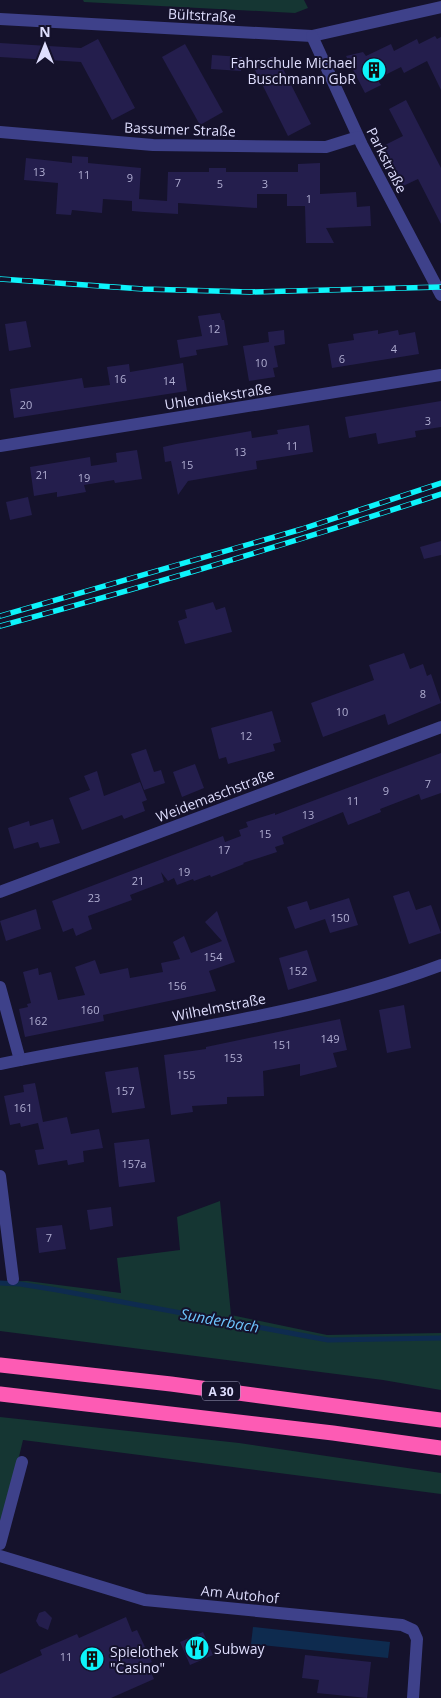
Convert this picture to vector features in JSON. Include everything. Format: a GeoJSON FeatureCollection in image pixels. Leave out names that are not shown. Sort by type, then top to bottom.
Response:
{"type":"FeatureCollection","features":[{"type":"Feature","properties":{"kind":"highway","name":"A 30"},"geometry":{"type":"LineString","coordinates":[[0,1365],[171,1384],[441,1420]]}},
{"type":"Feature","properties":{"kind":"highway","name":"A 30"},"geometry":{"type":"LineString","coordinates":[[0,1394],[323,1432],[441,1448]]}},
{"type":"Feature","properties":{"kind":"street","name":"Bültstraße"},"geometry":{"type":"LineString","coordinates":[[0,19],[312,36],[441,7]]}},
{"type":"Feature","properties":{"kind":"street","name":"Parkstraße"},"geometry":{"type":"LineString","coordinates":[[312,36],[358,137],[441,295]]}},
{"type":"Feature","properties":{"kind":"street","name":"Bassumer Straße"},"geometry":{"type":"LineString","coordinates":[[0,132],[153,145],[326,147],[358,137]]}},
{"type":"Feature","properties":{"kind":"street","name":"Uhlendiekstraße"},"geometry":{"type":"LineString","coordinates":[[0,446],[441,375]]}},
{"type":"Feature","properties":{"kind":"street","name":"Weidemaschstraße"},"geometry":{"type":"LineString","coordinates":[[0,892],[441,727]]}},
{"type":"Feature","properties":{"kind":"street","name":"Wilhelmstraße"},"geometry":{"type":"LineString","coordinates":[[0,1064],[321,1003],[400,981],[441,965]]}},
{"type":"Feature","properties":{"kind":"street"},"geometry":{"type":"LineString","coordinates":[[0,987],[20,1060]]}},
{"type":"Feature","properties":{"kind":"street"},"geometry":{"type":"LineString","coordinates":[[0,1176],[12,1278]]}},
{"type":"Feature","properties":{"kind":"street"},"geometry":{"type":"LineString","coordinates":[[0,1544],[22,1462]]}},
{"type":"Feature","properties":{"kind":"street","name":"Am Autohof"},"geometry":{"type":"LineString","coordinates":[[0,1556],[145,1600],[402,1625],[413,1630],[417,1639],[413,1698]]}},
{"type":"Feature","properties":{"kind":"green space"},"geometry":{"type":"Polygon","coordinates":[[[83,0],[304,0],[308,8],[295,13],[84,2],[83,0]]]}},
{"type":"Feature","properties":{"kind":"green space"},"geometry":{"type":"Polygon","coordinates":[[[220,1201],[231,1315],[327,1335],[441,1333],[441,1390],[383,1380],[0,1331],[0,1282],[27,1281],[121,1293],[117,1258],[180,1250],[177,1217],[220,1201]]]}},
{"type":"Feature","properties":{"kind":"green space"},"geometry":{"type":"Polygon","coordinates":[[[0,1417],[239,1443],[441,1473],[441,1494],[23,1440],[0,1536],[0,1417]]]}},
{"type":"Feature","properties":{"kind":"water"},"geometry":{"type":"Polygon","coordinates":[[[253,1627],[390,1642],[388,1658],[251,1644],[253,1627]]]}},
{"type":"Feature","properties":{"kind":"building"},"geometry":{"type":"Polygon","coordinates":[[[435,36],[437,39],[441,37],[441,90],[427,61],[404,73],[401,67],[377,79],[381,85],[365,93],[346,56],[363,52],[366,56],[391,44],[394,51],[417,39],[419,44],[435,36]]]}},
{"type":"Feature","properties":{"kind":"building"},"geometry":{"type":"Polygon","coordinates":[[[98,39],[135,108],[112,120],[81,62],[0,57],[0,43],[81,48],[98,39]]]}},
{"type":"Feature","properties":{"kind":"building"},"geometry":{"type":"Polygon","coordinates":[[[185,44],[223,112],[200,125],[162,57],[185,44]]]}},
{"type":"Feature","properties":{"kind":"building"},"geometry":{"type":"Polygon","coordinates":[[[212,55],[242,57],[241,71],[211,69],[212,55]]]}},
{"type":"Feature","properties":{"kind":"building"},"geometry":{"type":"Polygon","coordinates":[[[276,55],[311,124],[288,136],[253,66],[276,55]]]}},
{"type":"Feature","properties":{"kind":"building"},"geometry":{"type":"Polygon","coordinates":[[[406,100],[441,168],[441,224],[418,179],[403,186],[383,146],[403,136],[389,109],[406,100]]]}},
{"type":"Feature","properties":{"kind":"building"},"geometry":{"type":"Polygon","coordinates":[[[72,156],[88,157],[88,163],[141,168],[139,199],[167,201],[168,172],[209,172],[209,168],[226,168],[226,172],[298,172],[298,164],[320,163],[320,194],[356,192],[357,207],[370,206],[371,226],[326,228],[334,243],[306,243],[305,206],[287,206],[287,194],[257,194],[257,208],[178,203],[178,214],[132,211],[132,201],[103,199],[102,213],[72,210],[71,215],[56,214],[58,183],[24,180],[26,158],[72,163],[72,156]]]}},
{"type":"Feature","properties":{"kind":"building"},"geometry":{"type":"Polygon","coordinates":[[[220,313],[222,320],[224,320],[228,345],[196,350],[197,355],[180,358],[177,340],[202,336],[198,316],[220,313]]]}},
{"type":"Feature","properties":{"kind":"building"},"geometry":{"type":"Polygon","coordinates":[[[26,321],[31,347],[9,351],[5,324],[26,321]]]}},
{"type":"Feature","properties":{"kind":"building"},"geometry":{"type":"Polygon","coordinates":[[[284,330],[285,344],[274,346],[278,367],[273,368],[275,377],[249,381],[243,346],[269,342],[268,332],[284,330]]]}},
{"type":"Feature","properties":{"kind":"building"},"geometry":{"type":"Polygon","coordinates":[[[378,330],[378,334],[398,330],[399,335],[415,332],[419,354],[332,368],[328,344],[354,340],[353,334],[378,330]]]}},
{"type":"Feature","properties":{"kind":"building"},"geometry":{"type":"Polygon","coordinates":[[[183,363],[187,391],[14,418],[10,389],[82,378],[84,388],[110,385],[107,367],[129,364],[130,372],[183,363]]]}},
{"type":"Feature","properties":{"kind":"building"},"geometry":{"type":"Polygon","coordinates":[[[441,401],[441,427],[415,431],[416,437],[378,444],[376,433],[349,438],[345,417],[441,401]]]}},
{"type":"Feature","properties":{"kind":"building"},"geometry":{"type":"Polygon","coordinates":[[[309,425],[313,452],[256,461],[257,469],[188,481],[178,495],[171,461],[165,462],[163,447],[251,431],[252,438],[278,434],[277,430],[309,425]]]}},
{"type":"Feature","properties":{"kind":"building"},"geometry":{"type":"Polygon","coordinates":[[[137,450],[142,479],[115,483],[114,480],[84,485],[86,492],[57,497],[57,492],[34,496],[30,467],[90,457],[91,466],[117,462],[116,453],[137,450]]]}},
{"type":"Feature","properties":{"kind":"building"},"geometry":{"type":"Polygon","coordinates":[[[28,497],[32,515],[10,520],[6,502],[28,497]]]}},
{"type":"Feature","properties":{"kind":"building"},"geometry":{"type":"Polygon","coordinates":[[[441,541],[441,555],[424,559],[420,547],[441,541]]]}},
{"type":"Feature","properties":{"kind":"building"},"geometry":{"type":"Polygon","coordinates":[[[213,602],[216,610],[225,607],[232,632],[185,644],[178,621],[187,618],[185,610],[213,602]]]}},
{"type":"Feature","properties":{"kind":"building"},"geometry":{"type":"Polygon","coordinates":[[[404,653],[410,669],[423,664],[427,676],[431,674],[441,703],[388,725],[385,714],[323,737],[311,703],[374,680],[369,665],[404,653]]]}},
{"type":"Feature","properties":{"kind":"building"},"geometry":{"type":"Polygon","coordinates":[[[272,711],[281,742],[273,744],[275,751],[228,764],[226,757],[219,759],[211,728],[272,711]]]}},
{"type":"Feature","properties":{"kind":"building"},"geometry":{"type":"Polygon","coordinates":[[[146,749],[154,772],[161,770],[165,783],[144,790],[131,754],[146,749]]]}},
{"type":"Feature","properties":{"kind":"building"},"geometry":{"type":"Polygon","coordinates":[[[441,753],[441,793],[421,800],[419,794],[380,809],[381,812],[348,825],[343,812],[282,837],[284,844],[275,847],[277,852],[243,863],[211,877],[210,875],[194,881],[193,879],[177,885],[174,878],[168,881],[161,872],[164,882],[130,895],[132,900],[88,916],[92,929],[76,936],[73,928],[63,932],[52,901],[223,836],[225,842],[241,836],[239,830],[248,827],[246,822],[275,813],[275,815],[441,753]]]}},
{"type":"Feature","properties":{"kind":"building"},"geometry":{"type":"Polygon","coordinates":[[[195,764],[204,788],[182,797],[173,772],[195,764]]]}},
{"type":"Feature","properties":{"kind":"building"},"geometry":{"type":"Polygon","coordinates":[[[97,771],[104,796],[140,782],[147,800],[142,802],[145,811],[124,819],[122,815],[82,830],[69,798],[90,790],[84,776],[97,771]]]}},
{"type":"Feature","properties":{"kind":"building"},"geometry":{"type":"Polygon","coordinates":[[[53,819],[60,843],[40,848],[38,842],[14,849],[8,828],[29,821],[30,826],[53,819]]]}},
{"type":"Feature","properties":{"kind":"building"},"geometry":{"type":"Polygon","coordinates":[[[409,891],[416,910],[431,905],[441,933],[409,944],[393,896],[409,891]]]}},
{"type":"Feature","properties":{"kind":"building"},"geometry":{"type":"Polygon","coordinates":[[[349,898],[358,925],[330,933],[325,919],[295,929],[287,907],[307,901],[310,910],[349,898]]]}},
{"type":"Feature","properties":{"kind":"building"},"geometry":{"type":"Polygon","coordinates":[[[36,909],[41,929],[6,941],[0,921],[36,909]]]}},
{"type":"Feature","properties":{"kind":"building"},"geometry":{"type":"Polygon","coordinates":[[[217,911],[235,962],[209,971],[216,991],[103,1015],[104,1021],[25,1037],[19,1009],[28,1007],[27,1004],[31,1003],[23,972],[38,968],[39,975],[51,972],[58,1000],[85,995],[75,967],[95,960],[100,974],[128,968],[130,978],[163,972],[161,963],[180,959],[173,942],[184,936],[191,953],[222,941],[205,922],[217,911]]]}},
{"type":"Feature","properties":{"kind":"building"},"geometry":{"type":"Polygon","coordinates":[[[307,950],[317,981],[288,990],[279,958],[307,950]]]}},
{"type":"Feature","properties":{"kind":"building"},"geometry":{"type":"Polygon","coordinates":[[[404,1005],[411,1048],[387,1053],[379,1010],[404,1005]]]}},
{"type":"Feature","properties":{"kind":"building"},"geometry":{"type":"Polygon","coordinates":[[[340,1019],[347,1050],[333,1053],[337,1067],[300,1076],[300,1064],[263,1071],[264,1096],[227,1097],[227,1104],[192,1106],[193,1112],[171,1115],[164,1055],[206,1049],[206,1047],[340,1019]]]}},
{"type":"Feature","properties":{"kind":"building"},"geometry":{"type":"Polygon","coordinates":[[[138,1067],[145,1108],[112,1113],[105,1072],[138,1067]]]}},
{"type":"Feature","properties":{"kind":"building"},"geometry":{"type":"Polygon","coordinates":[[[35,1083],[43,1122],[67,1117],[71,1134],[99,1129],[103,1148],[83,1151],[84,1162],[68,1165],[67,1160],[38,1165],[35,1150],[44,1149],[38,1123],[21,1127],[20,1123],[10,1125],[4,1096],[24,1092],[23,1085],[35,1083]]]}},
{"type":"Feature","properties":{"kind":"building"},"geometry":{"type":"Polygon","coordinates":[[[149,1139],[155,1182],[119,1187],[114,1143],[149,1139]]]}},
{"type":"Feature","properties":{"kind":"building"},"geometry":{"type":"Polygon","coordinates":[[[111,1207],[113,1226],[90,1230],[87,1210],[111,1207]]]}},
{"type":"Feature","properties":{"kind":"building"},"geometry":{"type":"Polygon","coordinates":[[[62,1225],[66,1249],[39,1253],[36,1228],[62,1225]]]}},
{"type":"Feature","properties":{"kind":"building"},"geometry":{"type":"Polygon","coordinates":[[[45,1611],[52,1618],[48,1630],[39,1626],[36,1621],[39,1613],[45,1611]]]}},
{"type":"Feature","properties":{"kind":"building","name":"Spielothek \"Casino\""},"geometry":{"type":"Polygon","coordinates":[[[126,1617],[132,1632],[137,1630],[152,1662],[147,1664],[154,1679],[111,1698],[0,1698],[0,1674],[42,1655],[40,1650],[77,1634],[79,1638],[126,1617]]]}},
{"type":"Feature","properties":{"kind":"building","name":"Subway"},"geometry":{"type":"Polygon","coordinates":[[[203,1632],[213,1655],[190,1665],[180,1642],[203,1632]]]}},
{"type":"Feature","properties":{"kind":"building"},"geometry":{"type":"Polygon","coordinates":[[[305,1655],[371,1662],[367,1698],[317,1693],[319,1680],[302,1678],[305,1655]]]}},
{"type":"Feature","properties":{"kind":"waterway","name":"Sunderbach"},"geometry":{"type":"LineString","coordinates":[[0,1283],[57,1290],[328,1340],[441,1338]]}},
{"type":"Feature","properties":{"kind":"railway"},"geometry":{"type":"LineString","coordinates":[[0,279],[143,289],[250,292],[441,287]]}},
{"type":"Feature","properties":{"kind":"railway"},"geometry":{"type":"LineString","coordinates":[[0,616],[302,529],[441,483]]}},
{"type":"Feature","properties":{"kind":"railway"},"geometry":{"type":"LineString","coordinates":[[0,626],[221,563],[441,494]]}},
{"type":"Feature","properties":{"kind":"place","name":"Fahrschule Michael Buschmann GbR"},"geometry":{"type":"Point","coordinates":[374,70]}},
{"type":"Feature","properties":{"kind":"place","name":"Subway"},"geometry":{"type":"Point","coordinates":[197,1648]}},
{"type":"Feature","properties":{"kind":"place","name":"Spielothek \"Casino\""},"geometry":{"type":"Point","coordinates":[92,1659]}}]}
